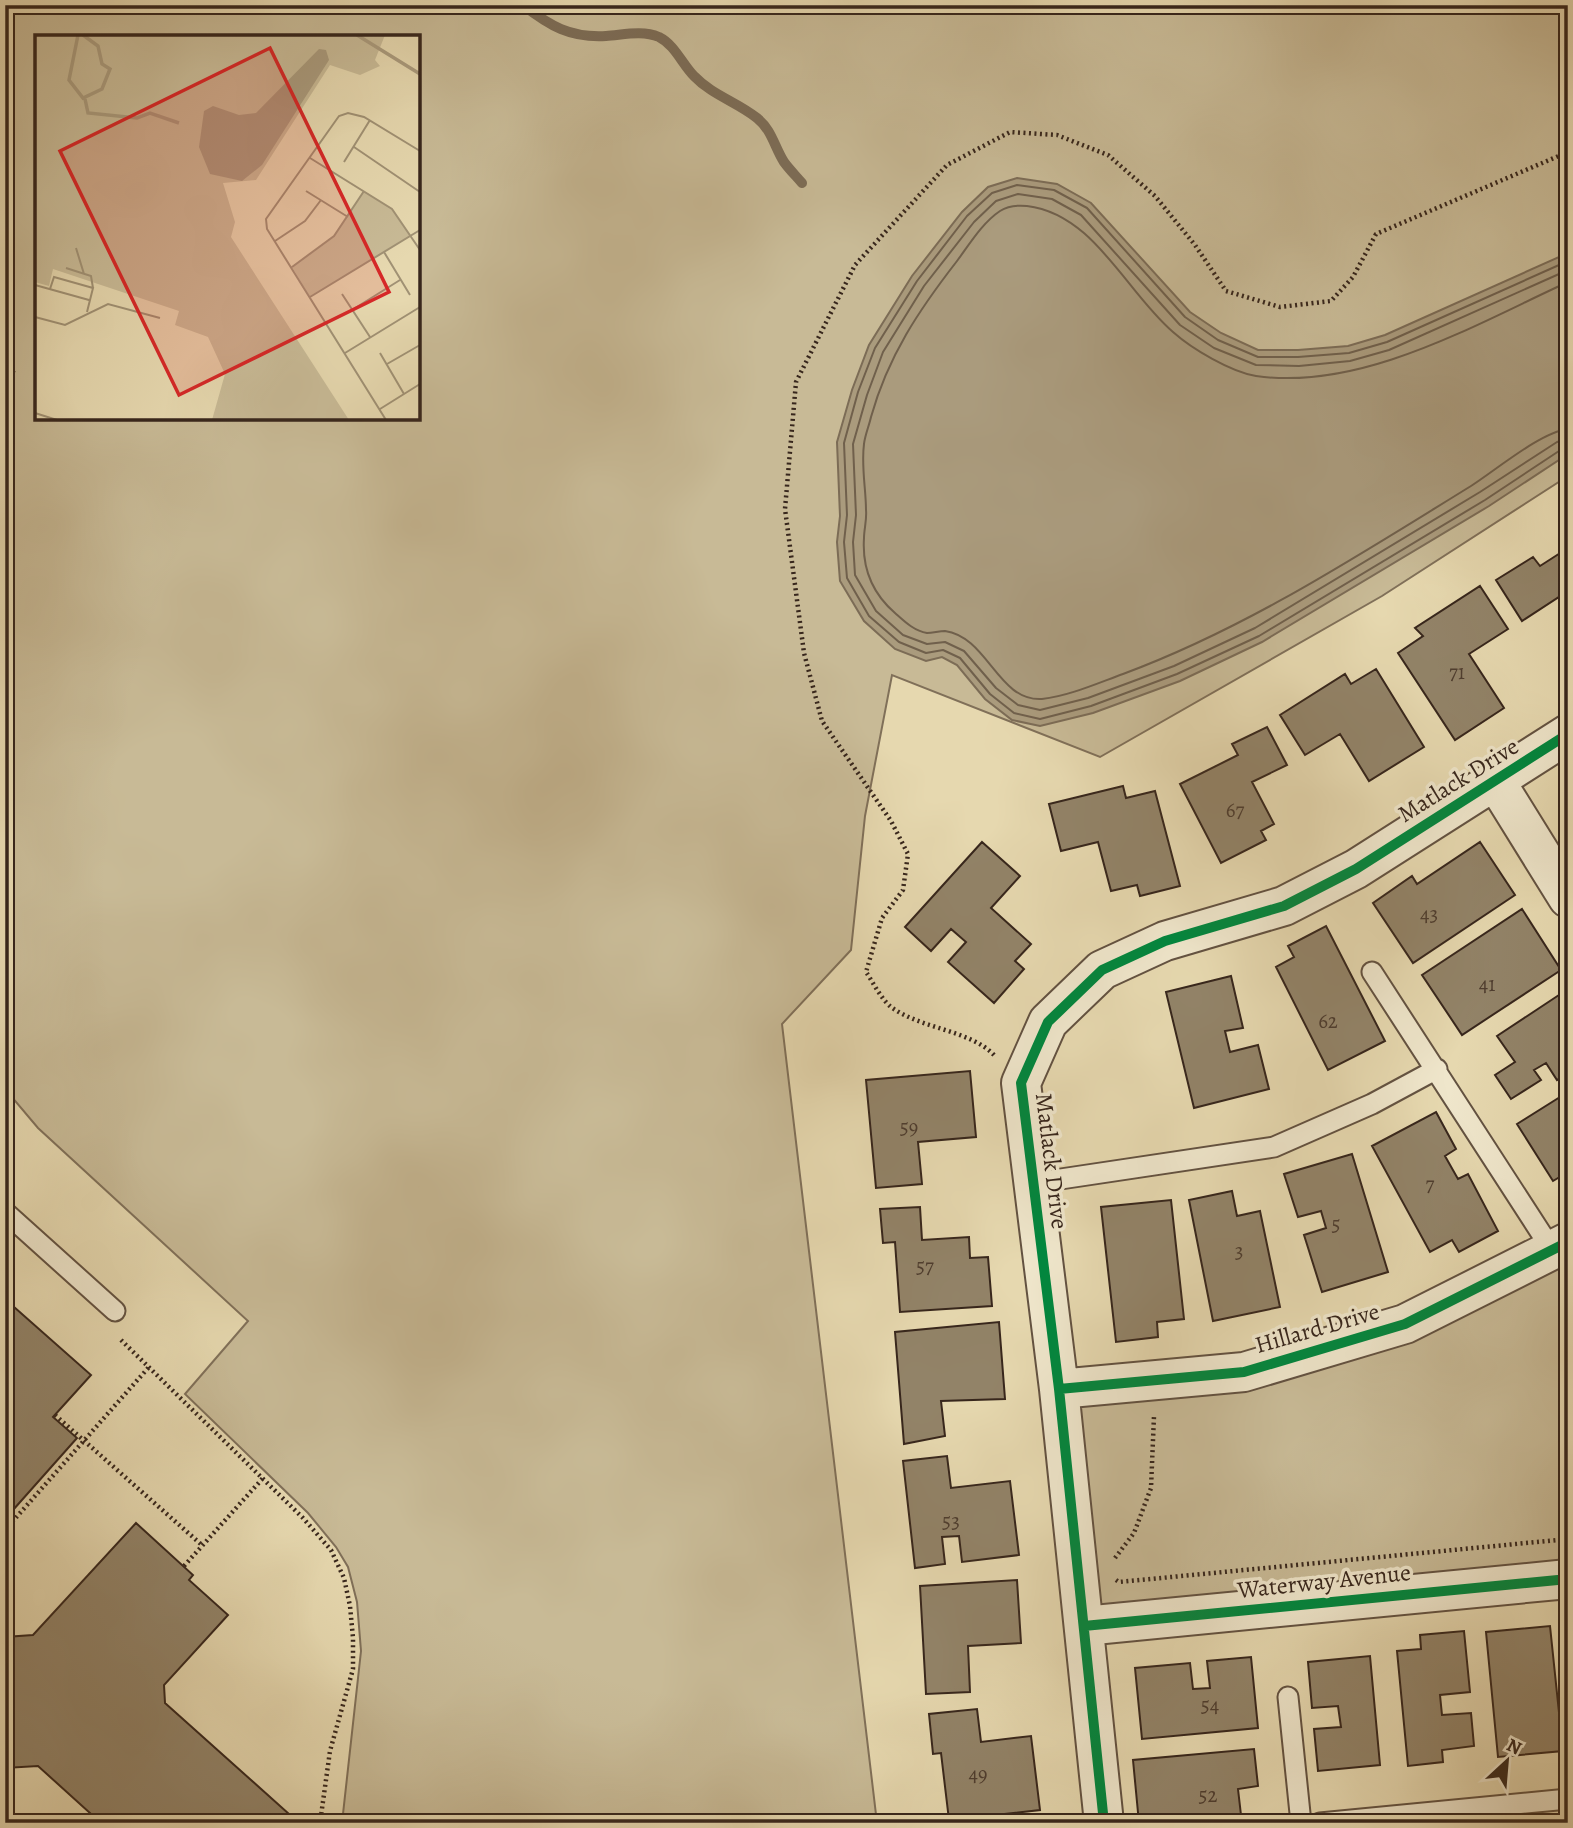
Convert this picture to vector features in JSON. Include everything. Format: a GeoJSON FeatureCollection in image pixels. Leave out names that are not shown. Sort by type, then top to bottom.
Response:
{"type":"FeatureCollection","features":[{"type":"Feature","properties":{"kind":"street","name":"Matlack Drive"},"geometry":{"type":"LineString","coordinates":[[1104,1823],[1059,1389],[1021,1083],[1048,1022],[1102,970],[1165,941],[1284,906],[1356,869],[1568,734]]}},
{"type":"Feature","properties":{"kind":"street"},"geometry":{"type":"LineString","coordinates":[[1496,782],[1568,898]]}},
{"type":"Feature","properties":{"kind":"street","name":"Hillard Drive"},"geometry":{"type":"LineString","coordinates":[[1059,1389],[1244,1371],[1405,1324],[1560,1246]]}},
{"type":"Feature","properties":{"kind":"street","name":"Waterway Avenue"},"geometry":{"type":"LineString","coordinates":[[1084,1626],[1568,1579]]}},
{"type":"Feature","properties":{"kind":"lane"},"geometry":{"type":"LineString","coordinates":[[1373,972],[1560,1246]]}},
{"type":"Feature","properties":{"kind":"lane"},"geometry":{"type":"LineString","coordinates":[[1034,1183],[1274,1147],[1372,1104],[1437,1069]]}},
{"type":"Feature","properties":{"kind":"lane"},"geometry":{"type":"LineString","coordinates":[[5,1212],[115,1311]]}},
{"type":"Feature","properties":{"kind":"lane"},"geometry":{"type":"LineString","coordinates":[[1288,1697],[1301,1823]]}},
{"type":"Feature","properties":{"kind":"lane"},"geometry":{"type":"LineString","coordinates":[[1320,1823],[1568,1799]]}},
{"type":"Feature","properties":{"kind":"path"},"geometry":{"type":"LineString","coordinates":[[1021,1083],[984,1044],[935,1028],[890,1006],[866,972],[882,918],[903,890],[908,854],[891,821],[822,720],[804,653],[785,509],[796,382],[855,265],[947,165],[1010,132],[1057,135],[1108,155],[1155,196],[1195,245],[1226,291],[1280,307],[1331,301],[1353,277],[1376,234],[1568,152]]}},
{"type":"Feature","properties":{"kind":"path"},"geometry":{"type":"LineString","coordinates":[[5,393],[14,369]]}},
{"type":"Feature","properties":{"kind":"path"},"geometry":{"type":"LineString","coordinates":[[121,1340],[303,1518],[331,1550],[344,1578],[350,1605],[353,1669],[330,1751],[320,1823]]}},
{"type":"Feature","properties":{"kind":"path"},"geometry":{"type":"LineString","coordinates":[[5,1530],[149,1367]]}},
{"type":"Feature","properties":{"kind":"path"},"geometry":{"type":"LineString","coordinates":[[1112,1562],[1134,1533],[1151,1488],[1155,1409]]}},
{"type":"Feature","properties":{"kind":"path"},"geometry":{"type":"LineString","coordinates":[[55,1415],[203,1546]]}},
{"type":"Feature","properties":{"kind":"path"},"geometry":{"type":"LineString","coordinates":[[184,1566],[263,1478]]}},
{"type":"Feature","properties":{"kind":"path"},"geometry":{"type":"LineString","coordinates":[[1111,1578],[1119,1582],[1568,1539]]}},
{"type":"Feature","properties":{"kind":"shaded area"},"geometry":{"type":"Polygon","coordinates":[[[5,5],[1568,5],[1568,476],[1382,596],[1100,757],[892,675],[865,816],[851,950],[782,1024],[877,1823],[342,1823],[361,1651],[357,1602],[348,1567],[336,1547],[308,1513],[185,1394],[248,1321],[38,1128],[5,1089],[5,5]]]}},
{"type":"Feature","properties":{"kind":"shaded area"},"geometry":{"type":"Polygon","coordinates":[[[1568,1242],[1568,1579],[1084,1626],[1059,1389],[1244,1372],[1568,1242]]]}},
{"type":"Feature","properties":{"kind":"water"},"geometry":{"type":"Polygon","coordinates":[[[1017,178],[1057,184],[1091,203],[1190,312],[1221,333],[1258,350],[1348,346],[1385,335],[1568,253],[1568,454],[1489,506],[1262,642],[1180,681],[1093,713],[1040,726],[1012,720],[985,699],[957,665],[942,657],[926,661],[895,649],[864,621],[840,581],[837,542],[840,516],[837,442],[869,345],[912,276],[962,212],[988,187],[1017,178]]]}},
{"type":"Feature","properties":{"kind":"building"},"geometry":{"type":"Polygon","coordinates":[[[1568,548],[1568,611],[1559,597],[1522,621],[1496,580],[1533,557],[1540,566],[1568,548]]]}},
{"type":"Feature","properties":{"kind":"building"},"geometry":{"type":"Polygon","coordinates":[[[1480,586],[1508,629],[1469,654],[1504,708],[1455,740],[1398,653],[1423,636],[1415,628],[1480,586]]]}},
{"type":"Feature","properties":{"kind":"building"},"geometry":{"type":"Polygon","coordinates":[[[1376,669],[1424,747],[1369,781],[1340,734],[1305,755],[1280,715],[1345,674],[1351,684],[1376,669]]]}},
{"type":"Feature","properties":{"kind":"building"},"geometry":{"type":"Polygon","coordinates":[[[1267,727],[1287,765],[1252,782],[1274,824],[1261,831],[1266,840],[1221,863],[1180,784],[1238,755],[1232,744],[1267,727]]]}},
{"type":"Feature","properties":{"kind":"building"},"geometry":{"type":"Polygon","coordinates":[[[1123,786],[1126,798],[1155,791],[1180,886],[1140,896],[1137,885],[1111,891],[1098,842],[1061,851],[1049,804],[1123,786]]]}},
{"type":"Feature","properties":{"kind":"building"},"geometry":{"type":"Polygon","coordinates":[[[982,842],[1020,876],[991,908],[1031,944],[1015,961],[1024,969],[994,1003],[948,962],[966,942],[951,929],[931,951],[905,927],[982,842]]]}},
{"type":"Feature","properties":{"kind":"building"},"geometry":{"type":"Polygon","coordinates":[[[1480,842],[1515,895],[1413,963],[1373,903],[1412,876],[1417,884],[1480,842]]]}},
{"type":"Feature","properties":{"kind":"building"},"geometry":{"type":"Polygon","coordinates":[[[1522,909],[1561,970],[1462,1035],[1422,975],[1522,909]]]}},
{"type":"Feature","properties":{"kind":"building"},"geometry":{"type":"Polygon","coordinates":[[[1326,926],[1385,1041],[1328,1070],[1276,967],[1294,957],[1288,946],[1326,926]]]}},
{"type":"Feature","properties":{"kind":"building"},"geometry":{"type":"Polygon","coordinates":[[[1231,976],[1243,1028],[1225,1031],[1230,1052],[1258,1045],[1269,1089],[1194,1108],[1166,992],[1231,976]]]}},
{"type":"Feature","properties":{"kind":"building"},"geometry":{"type":"Polygon","coordinates":[[[1568,989],[1568,1073],[1557,1080],[1546,1063],[1534,1070],[1541,1080],[1511,1099],[1495,1075],[1515,1062],[1497,1036],[1568,989]]]}},
{"type":"Feature","properties":{"kind":"building"},"geometry":{"type":"Polygon","coordinates":[[[970,1071],[976,1137],[918,1142],[922,1184],[876,1188],[866,1080],[970,1071]]]}},
{"type":"Feature","properties":{"kind":"building"},"geometry":{"type":"Polygon","coordinates":[[[1568,1092],[1568,1172],[1553,1181],[1517,1124],[1568,1092]]]}},
{"type":"Feature","properties":{"kind":"building"},"geometry":{"type":"Polygon","coordinates":[[[1436,1112],[1456,1149],[1445,1156],[1458,1179],[1468,1174],[1498,1231],[1459,1252],[1452,1240],[1430,1252],[1372,1146],[1436,1112]]]}},
{"type":"Feature","properties":{"kind":"building"},"geometry":{"type":"Polygon","coordinates":[[[1352,1154],[1388,1272],[1322,1292],[1304,1235],[1326,1228],[1321,1211],[1298,1217],[1284,1174],[1352,1154]]]}},
{"type":"Feature","properties":{"kind":"building"},"geometry":{"type":"Polygon","coordinates":[[[1232,1191],[1237,1216],[1260,1211],[1280,1307],[1213,1321],[1189,1200],[1232,1191]]]}},
{"type":"Feature","properties":{"kind":"building"},"geometry":{"type":"Polygon","coordinates":[[[1171,1200],[1184,1319],[1157,1322],[1158,1337],[1116,1342],[1101,1207],[1171,1200]]]}},
{"type":"Feature","properties":{"kind":"building"},"geometry":{"type":"Polygon","coordinates":[[[920,1207],[922,1240],[969,1237],[970,1258],[988,1257],[992,1306],[900,1312],[895,1242],[883,1243],[880,1209],[920,1207]]]}},
{"type":"Feature","properties":{"kind":"building"},"geometry":{"type":"Polygon","coordinates":[[[5,1299],[91,1375],[53,1417],[77,1438],[5,1519],[5,1299]]]}},
{"type":"Feature","properties":{"kind":"building"},"geometry":{"type":"Polygon","coordinates":[[[999,1322],[1005,1399],[941,1401],[945,1436],[904,1444],[895,1332],[999,1322]]]}},
{"type":"Feature","properties":{"kind":"building"},"geometry":{"type":"Polygon","coordinates":[[[947,1456],[951,1488],[1010,1481],[1019,1555],[962,1562],[959,1536],[942,1537],[945,1564],[915,1568],[903,1461],[947,1456]]]}},
{"type":"Feature","properties":{"kind":"building"},"geometry":{"type":"Polygon","coordinates":[[[136,1523],[193,1575],[189,1580],[228,1615],[164,1685],[165,1703],[289,1814],[280,1823],[101,1823],[38,1766],[5,1768],[5,1637],[33,1635],[136,1523]]]}},
{"type":"Feature","properties":{"kind":"building"},"geometry":{"type":"Polygon","coordinates":[[[1017,1580],[1021,1643],[968,1646],[970,1692],[926,1694],[920,1586],[1017,1580]]]}},
{"type":"Feature","properties":{"kind":"building"},"geometry":{"type":"Polygon","coordinates":[[[1550,1626],[1563,1751],[1498,1757],[1486,1632],[1550,1626]]]}},
{"type":"Feature","properties":{"kind":"building"},"geometry":{"type":"Polygon","coordinates":[[[1464,1631],[1470,1692],[1440,1695],[1442,1715],[1471,1713],[1474,1746],[1442,1750],[1443,1762],[1408,1766],[1397,1651],[1421,1649],[1420,1635],[1464,1631]]]}},
{"type":"Feature","properties":{"kind":"building"},"geometry":{"type":"Polygon","coordinates":[[[1370,1656],[1380,1765],[1318,1771],[1314,1729],[1341,1727],[1338,1706],[1312,1708],[1308,1662],[1370,1656]]]}},
{"type":"Feature","properties":{"kind":"building"},"geometry":{"type":"Polygon","coordinates":[[[1251,1657],[1258,1728],[1142,1739],[1135,1668],[1190,1663],[1193,1689],[1210,1688],[1207,1661],[1251,1657]]]}},
{"type":"Feature","properties":{"kind":"building"},"geometry":{"type":"Polygon","coordinates":[[[977,1709],[981,1742],[1031,1736],[1040,1810],[949,1820],[941,1753],[933,1754],[929,1714],[977,1709]]]}},
{"type":"Feature","properties":{"kind":"building"},"geometry":{"type":"Polygon","coordinates":[[[1254,1749],[1258,1786],[1238,1789],[1241,1815],[1139,1823],[1133,1760],[1254,1749]]]}},
{"type":"Feature","properties":{"kind":"waterway"},"geometry":{"type":"LineString","coordinates":[[523,5],[552,25],[571,33],[593,36],[646,34],[665,40],[701,83],[762,123],[784,162],[802,183]]}},
{"type":"Feature","properties":{"kind":"cycle path"},"geometry":{"type":"LineString","coordinates":[[1104,1823],[1059,1389],[1021,1083],[1048,1022],[1102,970],[1165,941],[1284,906],[1356,869],[1568,734]]}},
{"type":"Feature","properties":{"kind":"cycle path"},"geometry":{"type":"LineString","coordinates":[[1059,1389],[1244,1372],[1405,1324],[1568,1242]]}},
{"type":"Feature","properties":{"kind":"cycle path"},"geometry":{"type":"LineString","coordinates":[[1084,1626],[1568,1579]]}}]}
